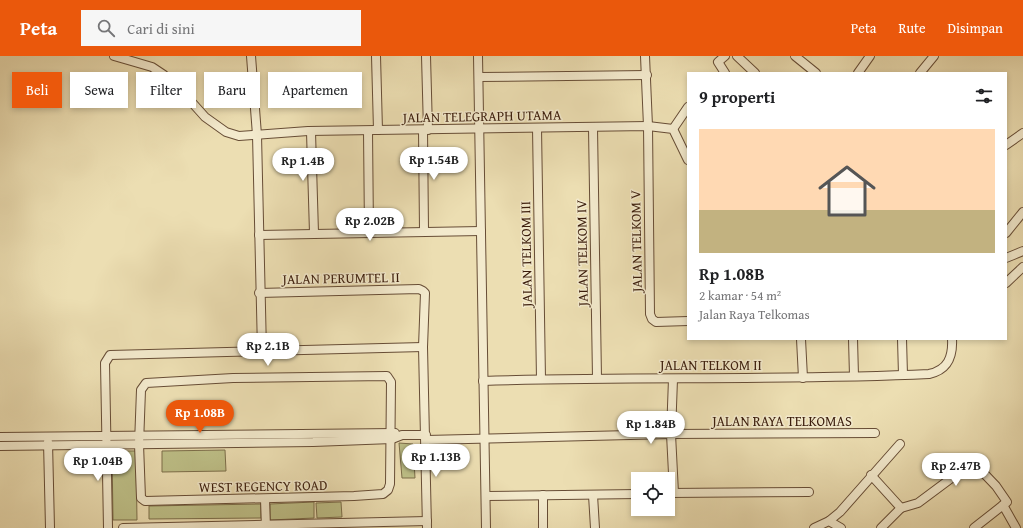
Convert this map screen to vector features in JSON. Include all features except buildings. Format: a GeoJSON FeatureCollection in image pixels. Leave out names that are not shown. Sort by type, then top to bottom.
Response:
{"type":"FeatureCollection","features":[{"type":"Feature","properties":{"kind":"street","name":"JALAN TELEGRAPH UTAMA"},"geometry":{"type":"LineString","coordinates":[[114,56],[152,67],[179,88],[205,117],[226,132],[239,136],[378,130],[480,130],[648,126],[673,129]]}},
{"type":"Feature","properties":{"kind":"street"},"geometry":{"type":"LineString","coordinates":[[376,56],[378,130]]}},
{"type":"Feature","properties":{"kind":"street"},"geometry":{"type":"LineString","coordinates":[[424,231],[426,56]]}},
{"type":"Feature","properties":{"kind":"street"},"geometry":{"type":"LineString","coordinates":[[478,56],[483,381],[487,496],[486,528]]}},
{"type":"Feature","properties":{"kind":"street","name":"JALAN TELKOM V"},"geometry":{"type":"LineString","coordinates":[[645,56],[647,75],[651,317],[656,322],[687,321]]}},
{"type":"Feature","properties":{"kind":"street"},"geometry":{"type":"LineString","coordinates":[[724,72],[718,63],[720,58],[725,56]]}},
{"type":"Feature","properties":{"kind":"street"},"geometry":{"type":"LineString","coordinates":[[737,56],[755,72]]}},
{"type":"Feature","properties":{"kind":"street"},"geometry":{"type":"LineString","coordinates":[[794,56],[815,72]]}},
{"type":"Feature","properties":{"kind":"street"},"geometry":{"type":"LineString","coordinates":[[859,72],[870,56]]}},
{"type":"Feature","properties":{"kind":"street"},"geometry":{"type":"LineString","coordinates":[[921,72],[934,56]]}},
{"type":"Feature","properties":{"kind":"street"},"geometry":{"type":"LineString","coordinates":[[253,57],[257,135],[259,293],[262,351]]}},
{"type":"Feature","properties":{"kind":"street"},"geometry":{"type":"LineString","coordinates":[[479,77],[647,75]]}},
{"type":"Feature","properties":{"kind":"street"},"geometry":{"type":"LineString","coordinates":[[687,108],[673,129],[687,158]]}},
{"type":"Feature","properties":{"kind":"street","name":"JALAN TELKOM III"},"geometry":{"type":"LineString","coordinates":[[537,128],[541,379]]}},
{"type":"Feature","properties":{"kind":"street","name":"JALAN TELKOM IV"},"geometry":{"type":"LineString","coordinates":[[593,128],[597,378]]}},
{"type":"Feature","properties":{"kind":"street"},"geometry":{"type":"LineString","coordinates":[[368,131],[369,232]]}},
{"type":"Feature","properties":{"kind":"street"},"geometry":{"type":"LineString","coordinates":[[311,132],[314,233]]}},
{"type":"Feature","properties":{"kind":"street"},"geometry":{"type":"LineString","coordinates":[[1007,144],[1023,133]]}},
{"type":"Feature","properties":{"kind":"street"},"geometry":{"type":"LineString","coordinates":[[1007,232],[1023,212]]}},
{"type":"Feature","properties":{"kind":"street"},"geometry":{"type":"LineString","coordinates":[[259,235],[481,231]]}},
{"type":"Feature","properties":{"kind":"street"},"geometry":{"type":"LineString","coordinates":[[1007,258],[1023,251]]}},
{"type":"Feature","properties":{"kind":"street"},"geometry":{"type":"LineString","coordinates":[[1007,282],[1023,267]]}},
{"type":"Feature","properties":{"kind":"street","name":"JALAN PERUMTEL II"},"geometry":{"type":"LineString","coordinates":[[259,293],[423,290],[425,293],[423,347]]}},
{"type":"Feature","properties":{"kind":"street"},"geometry":{"type":"LineString","coordinates":[[801,340],[803,378]]}},
{"type":"Feature","properties":{"kind":"street"},"geometry":{"type":"LineString","coordinates":[[853,340],[854,376]]}},
{"type":"Feature","properties":{"kind":"street"},"geometry":{"type":"LineString","coordinates":[[902,340],[902,375]]}},
{"type":"Feature","properties":{"kind":"street","name":"JALAN TELKOM II"},"geometry":{"type":"LineString","coordinates":[[483,381],[597,378],[803,378],[928,374],[939,370],[949,362],[951,357],[952,340]]}},
{"type":"Feature","properties":{"kind":"street"},"geometry":{"type":"LineString","coordinates":[[108,528],[105,363],[110,355],[423,347],[427,525],[123,528]]}},
{"type":"Feature","properties":{"kind":"street"},"geometry":{"type":"LineString","coordinates":[[139,444],[141,390],[143,384],[148,382],[233,378],[387,376],[391,382],[392,435]]}},
{"type":"Feature","properties":{"kind":"street"},"geometry":{"type":"LineString","coordinates":[[671,472],[673,379]]}},
{"type":"Feature","properties":{"kind":"street","name":"JALAN RAYA TELKOMAS"},"geometry":{"type":"LineString","coordinates":[[0,437],[48,437],[107,440],[139,444],[392,435],[426,438],[485,438],[671,434],[875,433]]}},
{"type":"Feature","properties":{"kind":"street","name":"JALAN RAYA TELKOMAS"},"geometry":{"type":"LineString","coordinates":[[0,446],[48,446],[107,440],[139,434],[313,438]]}},
{"type":"Feature","properties":{"kind":"street","name":"WEST REGENCY ROAD"},"geometry":{"type":"LineString","coordinates":[[139,444],[140,495],[143,500],[265,499],[383,494],[388,490],[390,484],[392,435]]}},
{"type":"Feature","properties":{"kind":"street"},"geometry":{"type":"LineString","coordinates":[[48,437],[50,528]]}},
{"type":"Feature","properties":{"kind":"street"},"geometry":{"type":"LineString","coordinates":[[814,528],[829,521],[840,512],[900,444]]}},
{"type":"Feature","properties":{"kind":"street"},"geometry":{"type":"LineString","coordinates":[[881,528],[901,508],[918,503],[974,462],[996,486],[1007,502],[974,528]]}},
{"type":"Feature","properties":{"kind":"street"},"geometry":{"type":"LineString","coordinates":[[872,475],[901,508]]}},
{"type":"Feature","properties":{"kind":"street"},"geometry":{"type":"LineString","coordinates":[[675,493],[809,492]]}},
{"type":"Feature","properties":{"kind":"street"},"geometry":{"type":"LineString","coordinates":[[487,496],[631,494]]}},
{"type":"Feature","properties":{"kind":"street"},"geometry":{"type":"LineString","coordinates":[[543,495],[544,528]]}},
{"type":"Feature","properties":{"kind":"street"},"geometry":{"type":"LineString","coordinates":[[593,495],[595,528]]}},
{"type":"Feature","properties":{"kind":"street"},"geometry":{"type":"LineString","coordinates":[[265,499],[266,526]]}},
{"type":"Feature","properties":{"kind":"street"},"geometry":{"type":"LineString","coordinates":[[1003,505],[1016,528]]}},
{"type":"Feature","properties":{"kind":"street"},"geometry":{"type":"LineString","coordinates":[[829,521],[841,528]]}},
{"type":"Feature","properties":{"kind":"green space"},"geometry":{"type":"Polygon","coordinates":[[[399,443],[413,444],[415,478],[402,478],[399,443]]]}},
{"type":"Feature","properties":{"kind":"green space"},"geometry":{"type":"Polygon","coordinates":[[[225,450],[226,471],[162,472],[162,451],[225,450]]]}},
{"type":"Feature","properties":{"kind":"green space"},"geometry":{"type":"Polygon","coordinates":[[[112,451],[136,451],[137,520],[113,520],[112,451]]]}},
{"type":"Feature","properties":{"kind":"green space"},"geometry":{"type":"Polygon","coordinates":[[[314,502],[314,518],[270,520],[270,504],[314,502]]]}},
{"type":"Feature","properties":{"kind":"green space"},"geometry":{"type":"Polygon","coordinates":[[[341,502],[342,517],[317,518],[316,503],[341,502]]]}},
{"type":"Feature","properties":{"kind":"green space"},"geometry":{"type":"Polygon","coordinates":[[[261,504],[261,518],[149,519],[149,506],[261,504]]]}}]}
